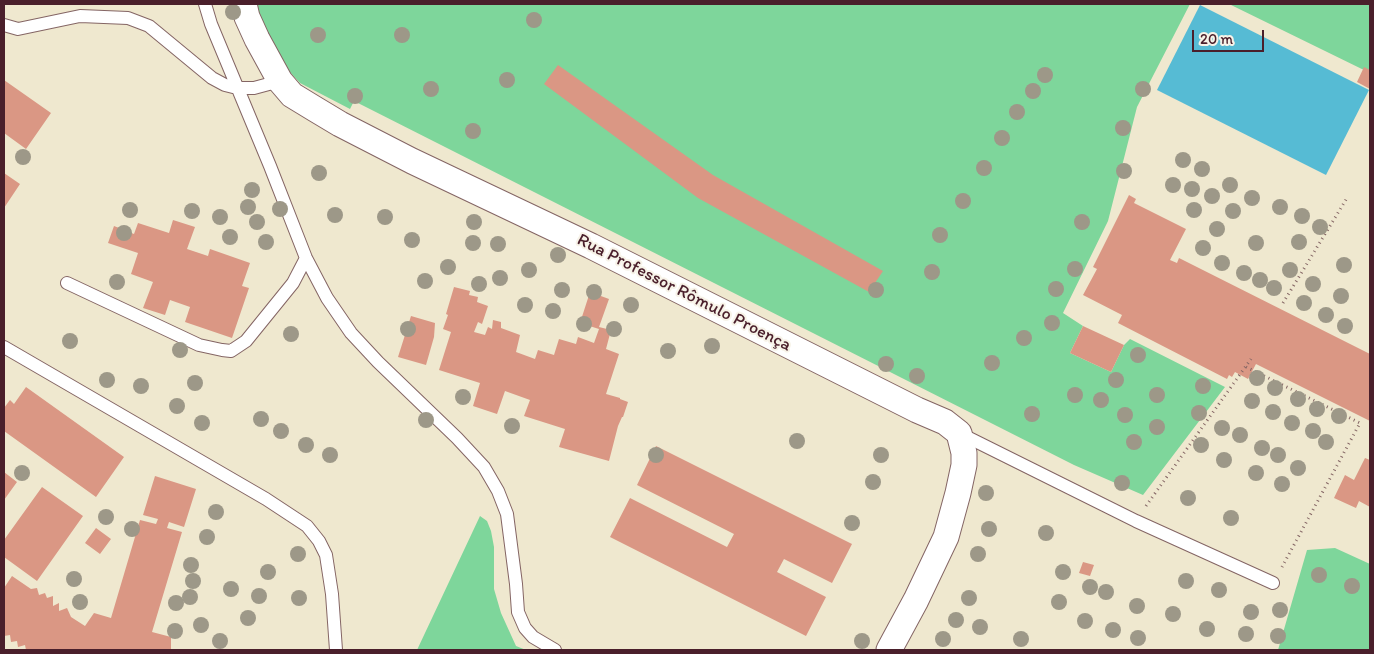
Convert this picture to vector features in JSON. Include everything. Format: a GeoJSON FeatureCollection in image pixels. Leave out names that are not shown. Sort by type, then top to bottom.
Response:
{"type":"FeatureCollection","features":[{"type":"Feature","properties":{"kind":"street","name":"Rua Professor Rômulo Proença"},"geometry":{"type":"LineString","coordinates":[[244,4],[247,17],[280,81],[292,95],[340,124],[600,251],[917,410],[945,422],[959,433]]}},
{"type":"Feature","properties":{"kind":"street"},"geometry":{"type":"LineString","coordinates":[[889,650],[916,600],[946,537],[964,465],[964,453],[959,433]]}},
{"type":"Feature","properties":{"kind":"lane"},"geometry":{"type":"LineString","coordinates":[[205,4],[211,24],[306,258],[326,298],[351,333],[378,362],[457,438],[484,467],[498,491],[507,514],[518,612],[525,628],[533,637],[555,650]]}},
{"type":"Feature","properties":{"kind":"lane"},"geometry":{"type":"LineString","coordinates":[[4,25],[18,28],[80,16],[128,18],[149,26],[212,78],[225,85],[237,88],[254,88],[280,81]]}},
{"type":"Feature","properties":{"kind":"lane"},"geometry":{"type":"LineString","coordinates":[[67,283],[199,345],[231,351],[246,341],[293,283],[306,258]]}},
{"type":"Feature","properties":{"kind":"lane"},"geometry":{"type":"LineString","coordinates":[[4,347],[266,499],[307,526],[319,541],[326,555],[332,594],[336,650]]}},
{"type":"Feature","properties":{"kind":"lane"},"geometry":{"type":"LineString","coordinates":[[959,433],[1136,521],[1273,582]]}},
{"type":"Feature","properties":{"kind":"path"},"geometry":{"type":"LineString","coordinates":[[1283,303],[1347,198]]}},
{"type":"Feature","properties":{"kind":"path"},"geometry":{"type":"LineString","coordinates":[[1136,521],[1251,359]]}},
{"type":"Feature","properties":{"kind":"path"},"geometry":{"type":"LineString","coordinates":[[1246,366],[1360,423],[1273,582]]}},
{"type":"Feature","properties":{"kind":"green space"},"geometry":{"type":"Polygon","coordinates":[[[255,4],[1190,4],[1137,107],[1108,221],[1063,313],[1083,326],[1070,353],[1111,372],[1124,345],[1130,339],[1225,387],[1143,495],[1074,465],[354,101],[350,109],[300,83],[286,68],[267,37],[255,4]]]}},
{"type":"Feature","properties":{"kind":"green space"},"geometry":{"type":"Polygon","coordinates":[[[1229,4],[1370,4],[1370,73],[1229,4]]]}},
{"type":"Feature","properties":{"kind":"green space"},"geometry":{"type":"Polygon","coordinates":[[[480,516],[487,521],[491,531],[494,547],[494,589],[501,613],[516,646],[526,650],[417,650],[480,516]]]}},
{"type":"Feature","properties":{"kind":"green space"},"geometry":{"type":"Polygon","coordinates":[[[1335,548],[1370,564],[1370,650],[1278,650],[1307,550],[1335,548]]]}},
{"type":"Feature","properties":{"kind":"water"},"geometry":{"type":"Polygon","coordinates":[[[1200,5],[1369,90],[1326,175],[1157,90],[1200,5]]]}},
{"type":"Feature","properties":{"kind":"building"},"geometry":{"type":"Polygon","coordinates":[[[558,65],[713,175],[883,271],[869,292],[698,198],[544,84],[558,65]]]}},
{"type":"Feature","properties":{"kind":"building"},"geometry":{"type":"Polygon","coordinates":[[[1364,67],[1370,70],[1370,89],[1357,82],[1364,67]]]}},
{"type":"Feature","properties":{"kind":"building"},"geometry":{"type":"Polygon","coordinates":[[[4,80],[51,113],[26,149],[4,133],[4,80]]]}},
{"type":"Feature","properties":{"kind":"building"},"geometry":{"type":"Polygon","coordinates":[[[4,173],[20,184],[4,208],[4,173]]]}},
{"type":"Feature","properties":{"kind":"building"},"geometry":{"type":"Polygon","coordinates":[[[1129,195],[1136,199],[1134,203],[1186,229],[1170,260],[1177,263],[1179,258],[1370,354],[1370,421],[1256,364],[1248,379],[1235,372],[1232,377],[1229,375],[1227,379],[1118,323],[1122,315],[1083,295],[1097,269],[1093,267],[1129,195]]]}},
{"type":"Feature","properties":{"kind":"building"},"geometry":{"type":"Polygon","coordinates":[[[173,220],[195,227],[187,249],[208,256],[210,249],[250,263],[242,286],[249,288],[232,338],[185,322],[190,307],[170,300],[165,315],[143,308],[153,282],[131,274],[138,253],[108,243],[114,226],[134,234],[138,223],[169,233],[173,220]]]}},
{"type":"Feature","properties":{"kind":"building"},"geometry":{"type":"Polygon","coordinates":[[[454,287],[470,291],[469,295],[478,297],[477,302],[488,306],[482,324],[478,322],[474,332],[485,335],[488,327],[492,329],[493,320],[501,322],[501,328],[520,335],[516,352],[535,359],[538,350],[554,355],[559,339],[576,344],[578,337],[594,343],[599,329],[580,323],[590,292],[609,299],[599,327],[611,330],[606,349],[619,354],[606,394],[628,402],[618,426],[609,461],[559,447],[565,429],[524,416],[530,400],[505,391],[497,414],[473,406],[480,383],[439,370],[451,332],[443,329],[454,287]]]}},
{"type":"Feature","properties":{"kind":"building"},"geometry":{"type":"Polygon","coordinates":[[[411,316],[435,323],[434,337],[426,365],[398,357],[411,316]]]}},
{"type":"Feature","properties":{"kind":"building"},"geometry":{"type":"Polygon","coordinates":[[[1083,326],[1124,345],[1111,372],[1070,353],[1083,326]]]}},
{"type":"Feature","properties":{"kind":"building"},"geometry":{"type":"Polygon","coordinates":[[[26,387],[124,457],[96,497],[4,431],[4,408],[10,400],[14,404],[26,387]]]}},
{"type":"Feature","properties":{"kind":"building"},"geometry":{"type":"Polygon","coordinates":[[[656,446],[852,544],[832,583],[784,559],[777,572],[826,597],[806,636],[610,537],[630,498],[727,547],[734,534],[637,485],[656,446]]]}},
{"type":"Feature","properties":{"kind":"building"},"geometry":{"type":"Polygon","coordinates":[[[1365,458],[1370,460],[1370,507],[1359,501],[1356,508],[1334,498],[1345,475],[1354,480],[1365,458]]]}},
{"type":"Feature","properties":{"kind":"building"},"geometry":{"type":"Polygon","coordinates":[[[4,472],[17,482],[4,500],[4,472]]]}},
{"type":"Feature","properties":{"kind":"building"},"geometry":{"type":"Polygon","coordinates":[[[155,476],[196,489],[184,527],[169,522],[167,528],[182,532],[152,632],[171,637],[171,650],[26,650],[25,645],[18,647],[17,641],[11,642],[10,635],[4,636],[4,588],[12,576],[31,589],[37,588],[39,595],[45,593],[47,598],[53,596],[53,606],[59,603],[59,611],[67,608],[71,617],[85,626],[94,613],[111,618],[140,520],[156,524],[158,519],[143,515],[155,476]]]}},
{"type":"Feature","properties":{"kind":"building"},"geometry":{"type":"Polygon","coordinates":[[[42,487],[83,516],[37,581],[4,557],[4,540],[42,487]]]}},
{"type":"Feature","properties":{"kind":"building"},"geometry":{"type":"Polygon","coordinates":[[[96,528],[111,539],[100,554],[85,543],[96,528]]]}},
{"type":"Feature","properties":{"kind":"building"},"geometry":{"type":"Polygon","coordinates":[[[1083,562],[1094,565],[1090,576],[1079,573],[1083,562]]]}}]}
